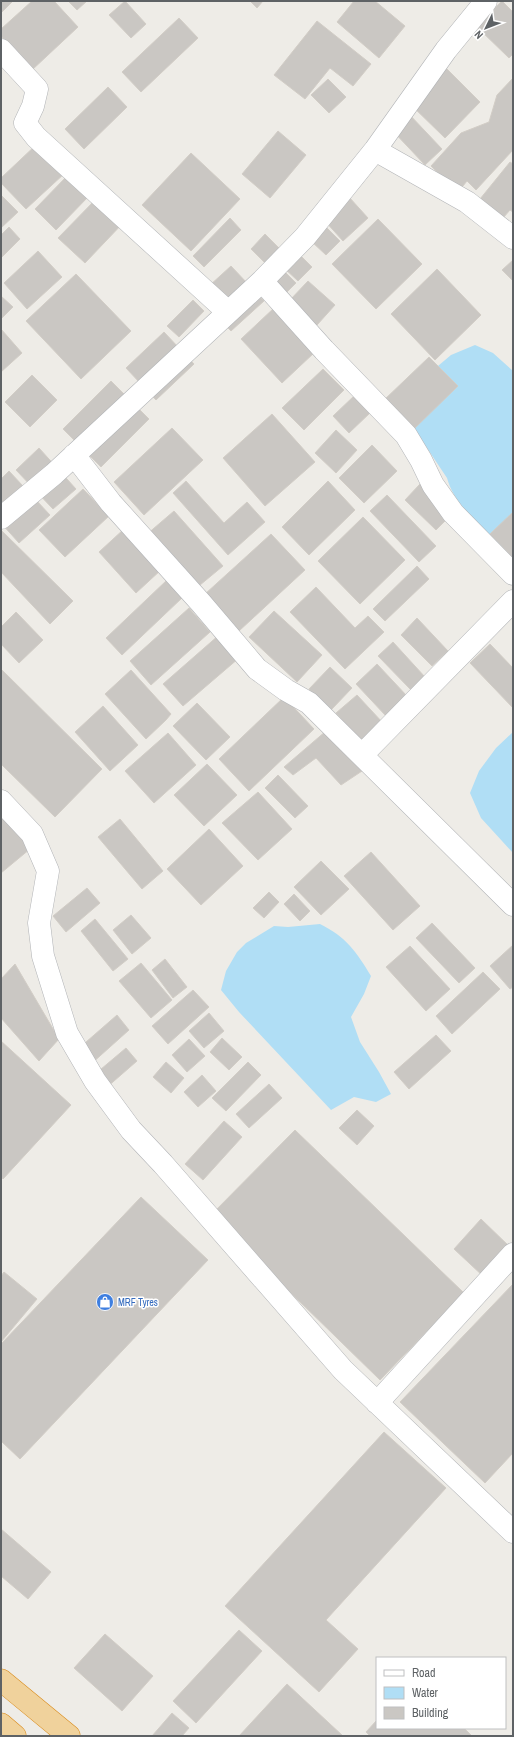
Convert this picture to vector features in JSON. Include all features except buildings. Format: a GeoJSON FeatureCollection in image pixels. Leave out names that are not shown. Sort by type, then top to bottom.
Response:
{"type":"FeatureCollection","features":[{"type":"Feature","properties":{"kind":"highway"},"geometry":{"type":"LineString","coordinates":[[1,1680],[69,1736]]}},
{"type":"Feature","properties":{"kind":"highway"},"geometry":{"type":"LineString","coordinates":[[1,1724],[15,1736]]}},
{"type":"Feature","properties":{"kind":"street"},"geometry":{"type":"LineString","coordinates":[[1,518],[74,455],[262,281],[305,237],[375,150],[446,50],[486,1]]}},
{"type":"Feature","properties":{"kind":"street"},"geometry":{"type":"LineString","coordinates":[[1,50],[37,90],[33,106],[25,123],[36,137],[228,312]]}},
{"type":"Feature","properties":{"kind":"street"},"geometry":{"type":"LineString","coordinates":[[375,150],[467,202],[513,238]]}},
{"type":"Feature","properties":{"kind":"street"},"geometry":{"type":"LineString","coordinates":[[262,281],[324,350],[406,435],[433,484],[453,513],[513,574]]}},
{"type":"Feature","properties":{"kind":"street"},"geometry":{"type":"LineString","coordinates":[[74,455],[111,503],[257,669],[286,690],[309,703],[513,905]]}},
{"type":"Feature","properties":{"kind":"street"},"geometry":{"type":"LineString","coordinates":[[362,755],[513,601]]}},
{"type":"Feature","properties":{"kind":"street"},"geometry":{"type":"LineString","coordinates":[[1,801],[32,834],[48,871],[39,923],[43,956],[67,1033],[95,1081],[131,1130],[163,1164],[343,1370],[513,1532]]}},
{"type":"Feature","properties":{"kind":"street"},"geometry":{"type":"LineString","coordinates":[[377,1403],[513,1254]]}},
{"type":"Feature","properties":{"kind":"water"},"geometry":{"type":"Polygon","coordinates":[[[475,345],[493,353],[513,371],[513,536],[502,546],[462,507],[447,478],[411,424],[432,371],[451,355],[475,345]]]}},
{"type":"Feature","properties":{"kind":"water"},"geometry":{"type":"Polygon","coordinates":[[[513,732],[513,853],[481,818],[470,793],[479,771],[496,748],[513,732]]]}},
{"type":"Feature","properties":{"kind":"water"},"geometry":{"type":"Polygon","coordinates":[[[320,924],[337,934],[350,946],[371,976],[364,994],[351,1017],[360,1042],[391,1094],[376,1102],[354,1097],[331,1110],[239,1012],[221,990],[226,971],[237,952],[246,943],[274,926],[288,927],[320,924]]]}},
{"type":"Feature","properties":{"kind":"place","name":"MRF Tyres"},"geometry":{"type":"Point","coordinates":[105,1302]}}]}
